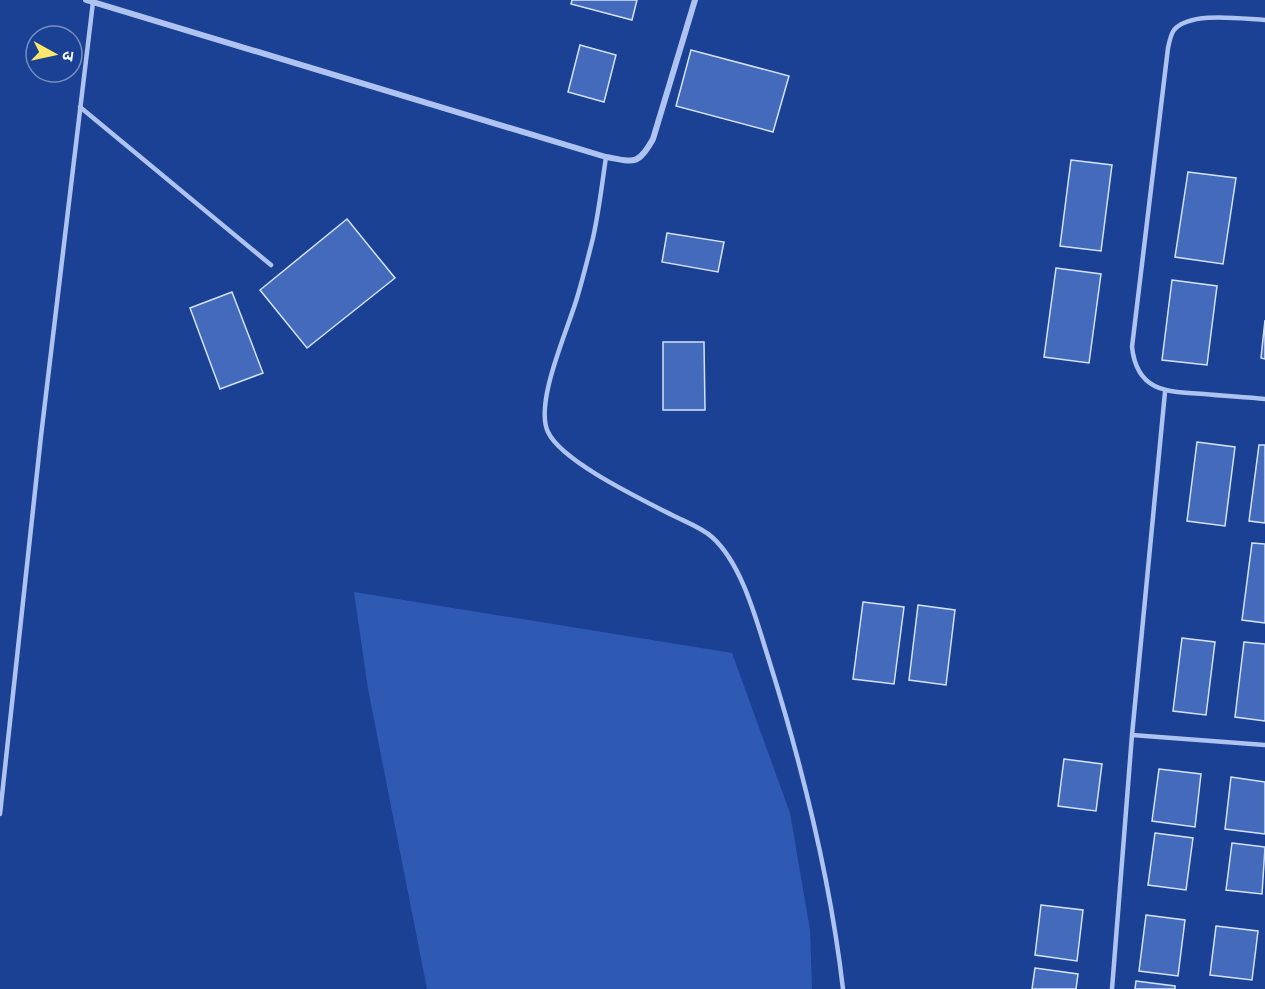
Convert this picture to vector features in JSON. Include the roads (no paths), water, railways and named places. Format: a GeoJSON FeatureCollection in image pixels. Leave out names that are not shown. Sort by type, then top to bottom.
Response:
{"type":"FeatureCollection","features":[{"type":"Feature","properties":{"kind":"street"},"geometry":{"type":"LineString","coordinates":[[86,0],[606,157],[630,162],[643,157],[652,140],[695,0]]}},
{"type":"Feature","properties":{"kind":"lane"},"geometry":{"type":"LineString","coordinates":[[0,814],[41,436],[94,1]]}},
{"type":"Feature","properties":{"kind":"lane"},"geometry":{"type":"LineString","coordinates":[[1265,20],[1207,18],[1188,21],[1174,30],[1168,48],[1132,347],[1134,364],[1145,379],[1165,392],[1265,399]]}},
{"type":"Feature","properties":{"kind":"lane"},"geometry":{"type":"LineString","coordinates":[[80,107],[271,265]]}},
{"type":"Feature","properties":{"kind":"lane"},"geometry":{"type":"LineString","coordinates":[[606,157],[593,238],[577,299],[552,371],[545,402],[547,431],[563,453],[627,492],[711,536],[731,559],[754,613],[785,712],[834,921],[843,989]]}},
{"type":"Feature","properties":{"kind":"lane"},"geometry":{"type":"LineString","coordinates":[[1112,989],[1132,735],[1165,392]]}},
{"type":"Feature","properties":{"kind":"lane"},"geometry":{"type":"LineString","coordinates":[[1132,735],[1265,745]]}}]}
